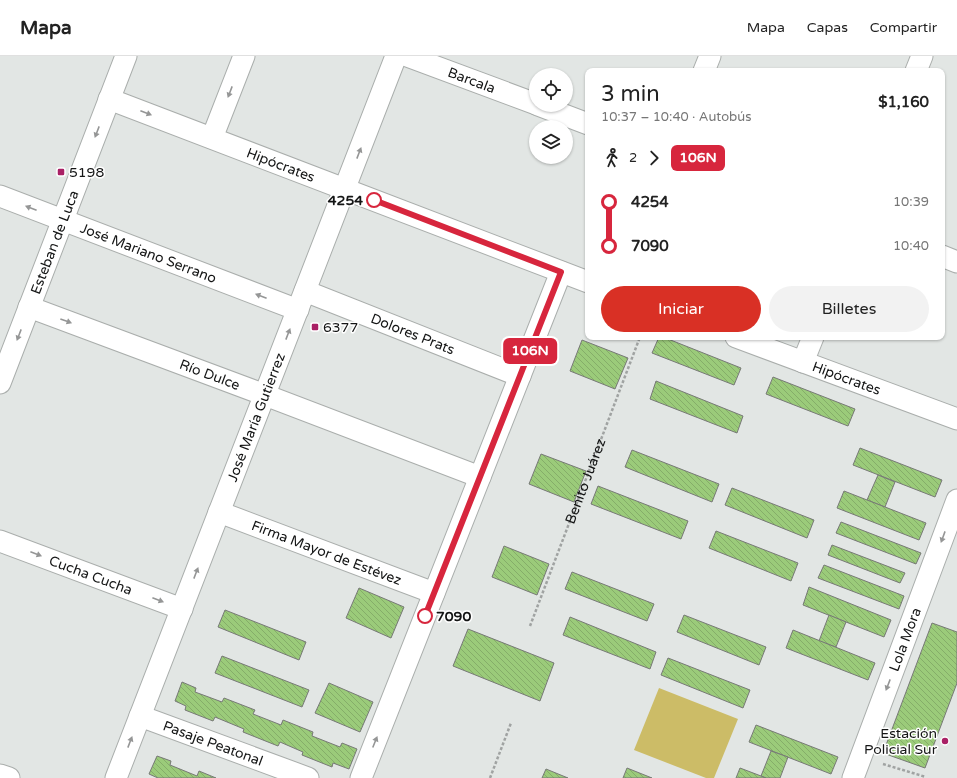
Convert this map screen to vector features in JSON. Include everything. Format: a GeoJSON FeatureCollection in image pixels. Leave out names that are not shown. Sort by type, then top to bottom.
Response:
{"type":"FeatureCollection","features":[{"type":"Feature","properties":{"kind":"street","name":"Esteban de Luca"},"geometry":{"type":"LineString","coordinates":[[0,383],[126,56]]}},
{"type":"Feature","properties":{"kind":"street"},"geometry":{"type":"LineString","coordinates":[[212,138],[244,56]]}},
{"type":"Feature","properties":{"kind":"street","name":"José María Gutierrez"},"geometry":{"type":"LineString","coordinates":[[116,778],[396,56]]}},
{"type":"Feature","properties":{"kind":"street","name":"Barcala"},"geometry":{"type":"LineString","coordinates":[[407,56],[529,102]]}},
{"type":"Feature","properties":{"kind":"street"},"geometry":{"type":"LineString","coordinates":[[705,68],[710,56]]}},
{"type":"Feature","properties":{"kind":"street"},"geometry":{"type":"LineString","coordinates":[[917,68],[922,56]]}},
{"type":"Feature","properties":{"kind":"street","name":"Hipócrates"},"geometry":{"type":"LineString","coordinates":[[109,99],[585,281]]}},
{"type":"Feature","properties":{"kind":"street","name":"Barcala"},"geometry":{"type":"LineString","coordinates":[[556,112],[585,123]]}},
{"type":"Feature","properties":{"kind":"street","name":"José Mariano Serrano"},"geometry":{"type":"LineString","coordinates":[[0,196],[63,220],[301,300]]}},
{"type":"Feature","properties":{"kind":"street"},"geometry":{"type":"LineString","coordinates":[[945,257],[957,262]]}},
{"type":"Feature","properties":{"kind":"street"},"geometry":{"type":"LineString","coordinates":[[361,778],[561,272]]}},
{"type":"Feature","properties":{"kind":"street","name":"Dolores Prats"},"geometry":{"type":"LineString","coordinates":[[301,300],[520,376]]}},
{"type":"Feature","properties":{"kind":"street","name":"Río Dulce"},"geometry":{"type":"LineString","coordinates":[[29,307],[480,477]]}},
{"type":"Feature","properties":{"kind":"street","name":"Hipócrates"},"geometry":{"type":"LineString","coordinates":[[744,340],[957,419]]}},
{"type":"Feature","properties":{"kind":"street"},"geometry":{"type":"LineString","coordinates":[[803,362],[812,340]]}},
{"type":"Feature","properties":{"kind":"street","name":"Lola Mora"},"geometry":{"type":"LineString","coordinates":[[853,778],[957,500]]}},
{"type":"Feature","properties":{"kind":"street","name":"Firma Mayor de Estévez"},"geometry":{"type":"LineString","coordinates":[[219,512],[434,593]]}},
{"type":"Feature","properties":{"kind":"street","name":"Cucha Cucha"},"geometry":{"type":"LineString","coordinates":[[0,541],[182,609]]}},
{"type":"Feature","properties":{"kind":"street","name":"Pasaje Peatonal"},"geometry":{"type":"LineString","coordinates":[[140,716],[308,778]]}},
{"type":"Feature","properties":{"kind":"street"},"geometry":{"type":"LineString","coordinates":[[0,775],[9,778]]}},
{"type":"Feature","properties":{"kind":"path","name":"Benito Juárez"},"geometry":{"type":"LineString","coordinates":[[530,626],[639,340]]}},
{"type":"Feature","properties":{"kind":"path"},"geometry":{"type":"LineString","coordinates":[[490,778],[511,724]]}},
{"type":"Feature","properties":{"kind":"path"},"geometry":{"type":"LineString","coordinates":[[884,764],[926,777]]}},
{"type":"Feature","properties":{"kind":"shaded area"},"geometry":{"type":"Polygon","coordinates":[[[659,688],[738,719],[714,778],[706,778],[634,750],[659,688]]]}},
{"type":"Feature","properties":{"kind":"building"},"geometry":{"type":"Polygon","coordinates":[[[582,340],[628,358],[615,389],[570,371],[582,340]]]}},
{"type":"Feature","properties":{"kind":"building"},"geometry":{"type":"Polygon","coordinates":[[[658,340],[671,340],[741,368],[734,385],[652,353],[658,340]]]}},
{"type":"Feature","properties":{"kind":"building"},"geometry":{"type":"Polygon","coordinates":[[[773,377],[855,409],[848,426],[766,394],[773,377]]]}},
{"type":"Feature","properties":{"kind":"building"},"geometry":{"type":"Polygon","coordinates":[[[656,381],[743,416],[737,433],[650,399],[656,381]]]}},
{"type":"Feature","properties":{"kind":"building"},"geometry":{"type":"Polygon","coordinates":[[[860,448],[942,480],[935,497],[853,465],[860,448]]]}},
{"type":"Feature","properties":{"kind":"building"},"geometry":{"type":"Polygon","coordinates":[[[632,450],[719,484],[712,502],[625,467],[632,450]]]}},
{"type":"Feature","properties":{"kind":"building"},"geometry":{"type":"Polygon","coordinates":[[[541,454],[586,471],[574,502],[529,484],[541,454]]]}},
{"type":"Feature","properties":{"kind":"building"},"geometry":{"type":"Polygon","coordinates":[[[878,475],[895,482],[885,507],[867,500],[878,475]]]}},
{"type":"Feature","properties":{"kind":"building"},"geometry":{"type":"Polygon","coordinates":[[[598,486],[688,521],[681,539],[591,504],[598,486]]]}},
{"type":"Feature","properties":{"kind":"building"},"geometry":{"type":"Polygon","coordinates":[[[732,488],[814,520],[807,538],[725,505],[732,488]]]}},
{"type":"Feature","properties":{"kind":"building"},"geometry":{"type":"Polygon","coordinates":[[[844,491],[926,523],[919,540],[837,508],[844,491]]]}},
{"type":"Feature","properties":{"kind":"building"},"geometry":{"type":"Polygon","coordinates":[[[841,522],[921,553],[916,564],[836,533],[841,522]]]}},
{"type":"Feature","properties":{"kind":"building"},"geometry":{"type":"Polygon","coordinates":[[[716,531],[798,563],[791,581],[709,548],[716,531]]]}},
{"type":"Feature","properties":{"kind":"building"},"geometry":{"type":"Polygon","coordinates":[[[832,545],[905,573],[900,583],[828,555],[832,545]]]}},
{"type":"Feature","properties":{"kind":"building"},"geometry":{"type":"Polygon","coordinates":[[[504,546],[549,564],[537,595],[492,577],[504,546]]]}},
{"type":"Feature","properties":{"kind":"building"},"geometry":{"type":"Polygon","coordinates":[[[824,565],[904,596],[899,609],[818,578],[824,565]]]}},
{"type":"Feature","properties":{"kind":"building"},"geometry":{"type":"Polygon","coordinates":[[[572,572],[654,604],[647,621],[565,589],[572,572]]]}},
{"type":"Feature","properties":{"kind":"building"},"geometry":{"type":"Polygon","coordinates":[[[809,587],[891,620],[884,637],[803,605],[809,587]]]}},
{"type":"Feature","properties":{"kind":"building"},"geometry":{"type":"Polygon","coordinates":[[[359,588],[404,607],[391,638],[346,618],[359,588]]]}},
{"type":"Feature","properties":{"kind":"building"},"geometry":{"type":"Polygon","coordinates":[[[225,610],[306,642],[299,660],[218,627],[225,610]]]}},
{"type":"Feature","properties":{"kind":"building"},"geometry":{"type":"Polygon","coordinates":[[[684,615],[766,647],[759,665],[677,632],[684,615]]]}},
{"type":"Feature","properties":{"kind":"building"},"geometry":{"type":"Polygon","coordinates":[[[829,615],[846,622],[836,647],[819,641],[829,615]]]}},
{"type":"Feature","properties":{"kind":"building"},"geometry":{"type":"Polygon","coordinates":[[[570,617],[656,652],[650,669],[563,635],[570,617]]]}},
{"type":"Feature","properties":{"kind":"building"},"geometry":{"type":"Polygon","coordinates":[[[932,623],[957,632],[957,683],[925,768],[883,753],[932,623]]]}},
{"type":"Feature","properties":{"kind":"building"},"geometry":{"type":"Polygon","coordinates":[[[468,629],[554,663],[540,701],[453,666],[468,629]]]}},
{"type":"Feature","properties":{"kind":"building"},"geometry":{"type":"Polygon","coordinates":[[[793,630],[875,663],[868,680],[786,648],[793,630]]]}},
{"type":"Feature","properties":{"kind":"building"},"geometry":{"type":"Polygon","coordinates":[[[222,656],[309,690],[302,707],[215,673],[222,656]]]}},
{"type":"Feature","properties":{"kind":"building"},"geometry":{"type":"Polygon","coordinates":[[[668,658],[750,690],[743,708],[661,675],[668,658]]]}},
{"type":"Feature","properties":{"kind":"building"},"geometry":{"type":"Polygon","coordinates":[[[182,682],[196,688],[195,692],[222,702],[224,698],[255,710],[253,714],[281,725],[283,720],[313,732],[312,736],[340,747],[342,743],[357,749],[349,769],[333,763],[332,767],[302,755],[303,752],[280,742],[278,746],[243,732],[244,729],[215,717],[213,721],[185,710],[186,706],[175,701],[182,682]]]}},
{"type":"Feature","properties":{"kind":"building"},"geometry":{"type":"Polygon","coordinates":[[[329,683],[373,702],[360,732],[315,713],[329,683]]]}},
{"type":"Feature","properties":{"kind":"building"},"geometry":{"type":"Polygon","coordinates":[[[756,725],[838,757],[831,774],[749,742],[756,725]]]}},
{"type":"Feature","properties":{"kind":"building"},"geometry":{"type":"Polygon","coordinates":[[[771,751],[788,757],[780,778],[766,778],[761,776],[771,751]]]}},
{"type":"Feature","properties":{"kind":"building"},"geometry":{"type":"Polygon","coordinates":[[[157,756],[171,761],[170,765],[197,776],[199,771],[216,778],[158,778],[149,774],[157,756]]]}},
{"type":"Feature","properties":{"kind":"building"},"geometry":{"type":"Polygon","coordinates":[[[627,768],[652,778],[623,778],[627,768]]]}},
{"type":"Feature","properties":{"kind":"building"},"geometry":{"type":"Polygon","coordinates":[[[740,768],[761,776],[766,778],[736,778],[740,768]]]}},
{"type":"Feature","properties":{"kind":"building"},"geometry":{"type":"Polygon","coordinates":[[[546,769],[568,778],[542,778],[546,769]]]}},
{"type":"Feature","properties":{"kind":"bus line","name":"106N"},"geometry":{"type":"LineString","coordinates":[[374,200],[561,272],[425,616]]}},
{"type":"Feature","properties":{"kind":"place","name":"5198"},"geometry":{"type":"Point","coordinates":[61,172]}},
{"type":"Feature","properties":{"kind":"place","name":"4254"},"geometry":{"type":"Point","coordinates":[374,200]}},
{"type":"Feature","properties":{"kind":"place","name":"6377"},"geometry":{"type":"Point","coordinates":[315,327]}},
{"type":"Feature","properties":{"kind":"place","name":"7090"},"geometry":{"type":"Point","coordinates":[425,616]}},
{"type":"Feature","properties":{"kind":"place","name":"Estación Policial Sur"},"geometry":{"type":"Point","coordinates":[945,741]}}]}
